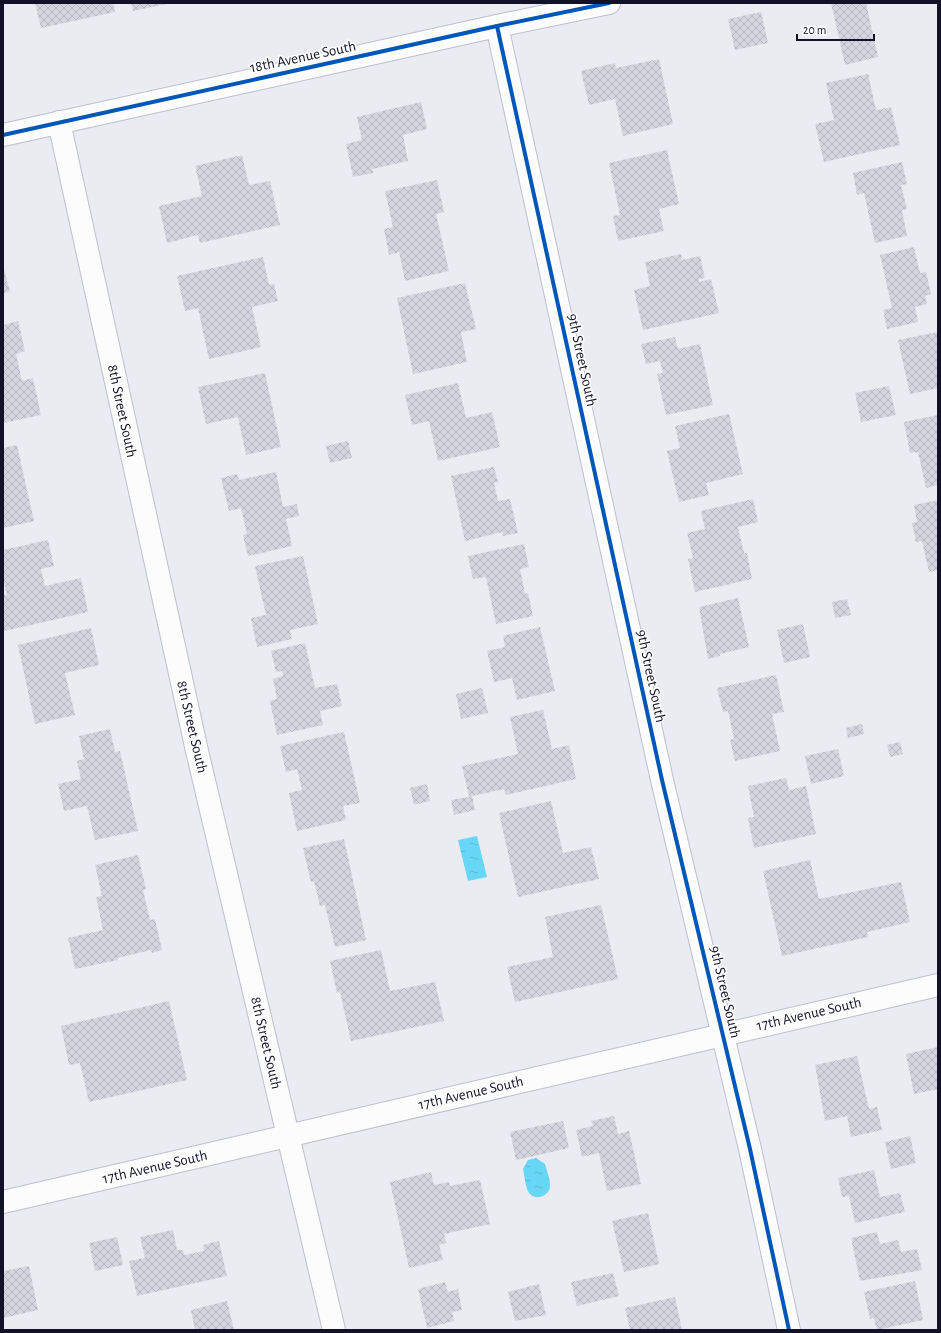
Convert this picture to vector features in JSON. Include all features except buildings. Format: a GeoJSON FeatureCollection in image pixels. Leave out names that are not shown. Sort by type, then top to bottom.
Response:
{"type":"FeatureCollection","features":[{"type":"Feature","properties":{"kind":"street","name":"18th Avenue South"},"geometry":{"type":"LineString","coordinates":[[3,135],[400,49],[497,26],[609,3]]}},
{"type":"Feature","properties":{"kind":"street","name":"9th Street South"},"geometry":{"type":"LineString","coordinates":[[497,26],[662,780],[723,1035],[789,1330]]}},
{"type":"Feature","properties":{"kind":"street","name":"8th Street South"},"geometry":{"type":"LineString","coordinates":[[59,122],[197,751],[334,1330]]}},
{"type":"Feature","properties":{"kind":"street","name":"17th Avenue South"},"geometry":{"type":"LineString","coordinates":[[3,1202],[938,985]]}},
{"type":"Feature","properties":{"kind":"water"},"geometry":{"type":"Polygon","coordinates":[[[477,836],[487,877],[468,881],[458,840],[477,836]]]}},
{"type":"Feature","properties":{"kind":"water"},"geometry":{"type":"Polygon","coordinates":[[[536,1158],[545,1164],[549,1178],[550,1189],[544,1196],[541,1197],[534,1197],[529,1193],[523,1169],[528,1160],[536,1158]]]}},
{"type":"Feature","properties":{"kind":"cycle path"},"geometry":{"type":"LineString","coordinates":[[3,135],[497,26],[609,3]]}},
{"type":"Feature","properties":{"kind":"cycle path"},"geometry":{"type":"LineString","coordinates":[[497,26],[662,780],[750,1149],[789,1330]]}}]}
